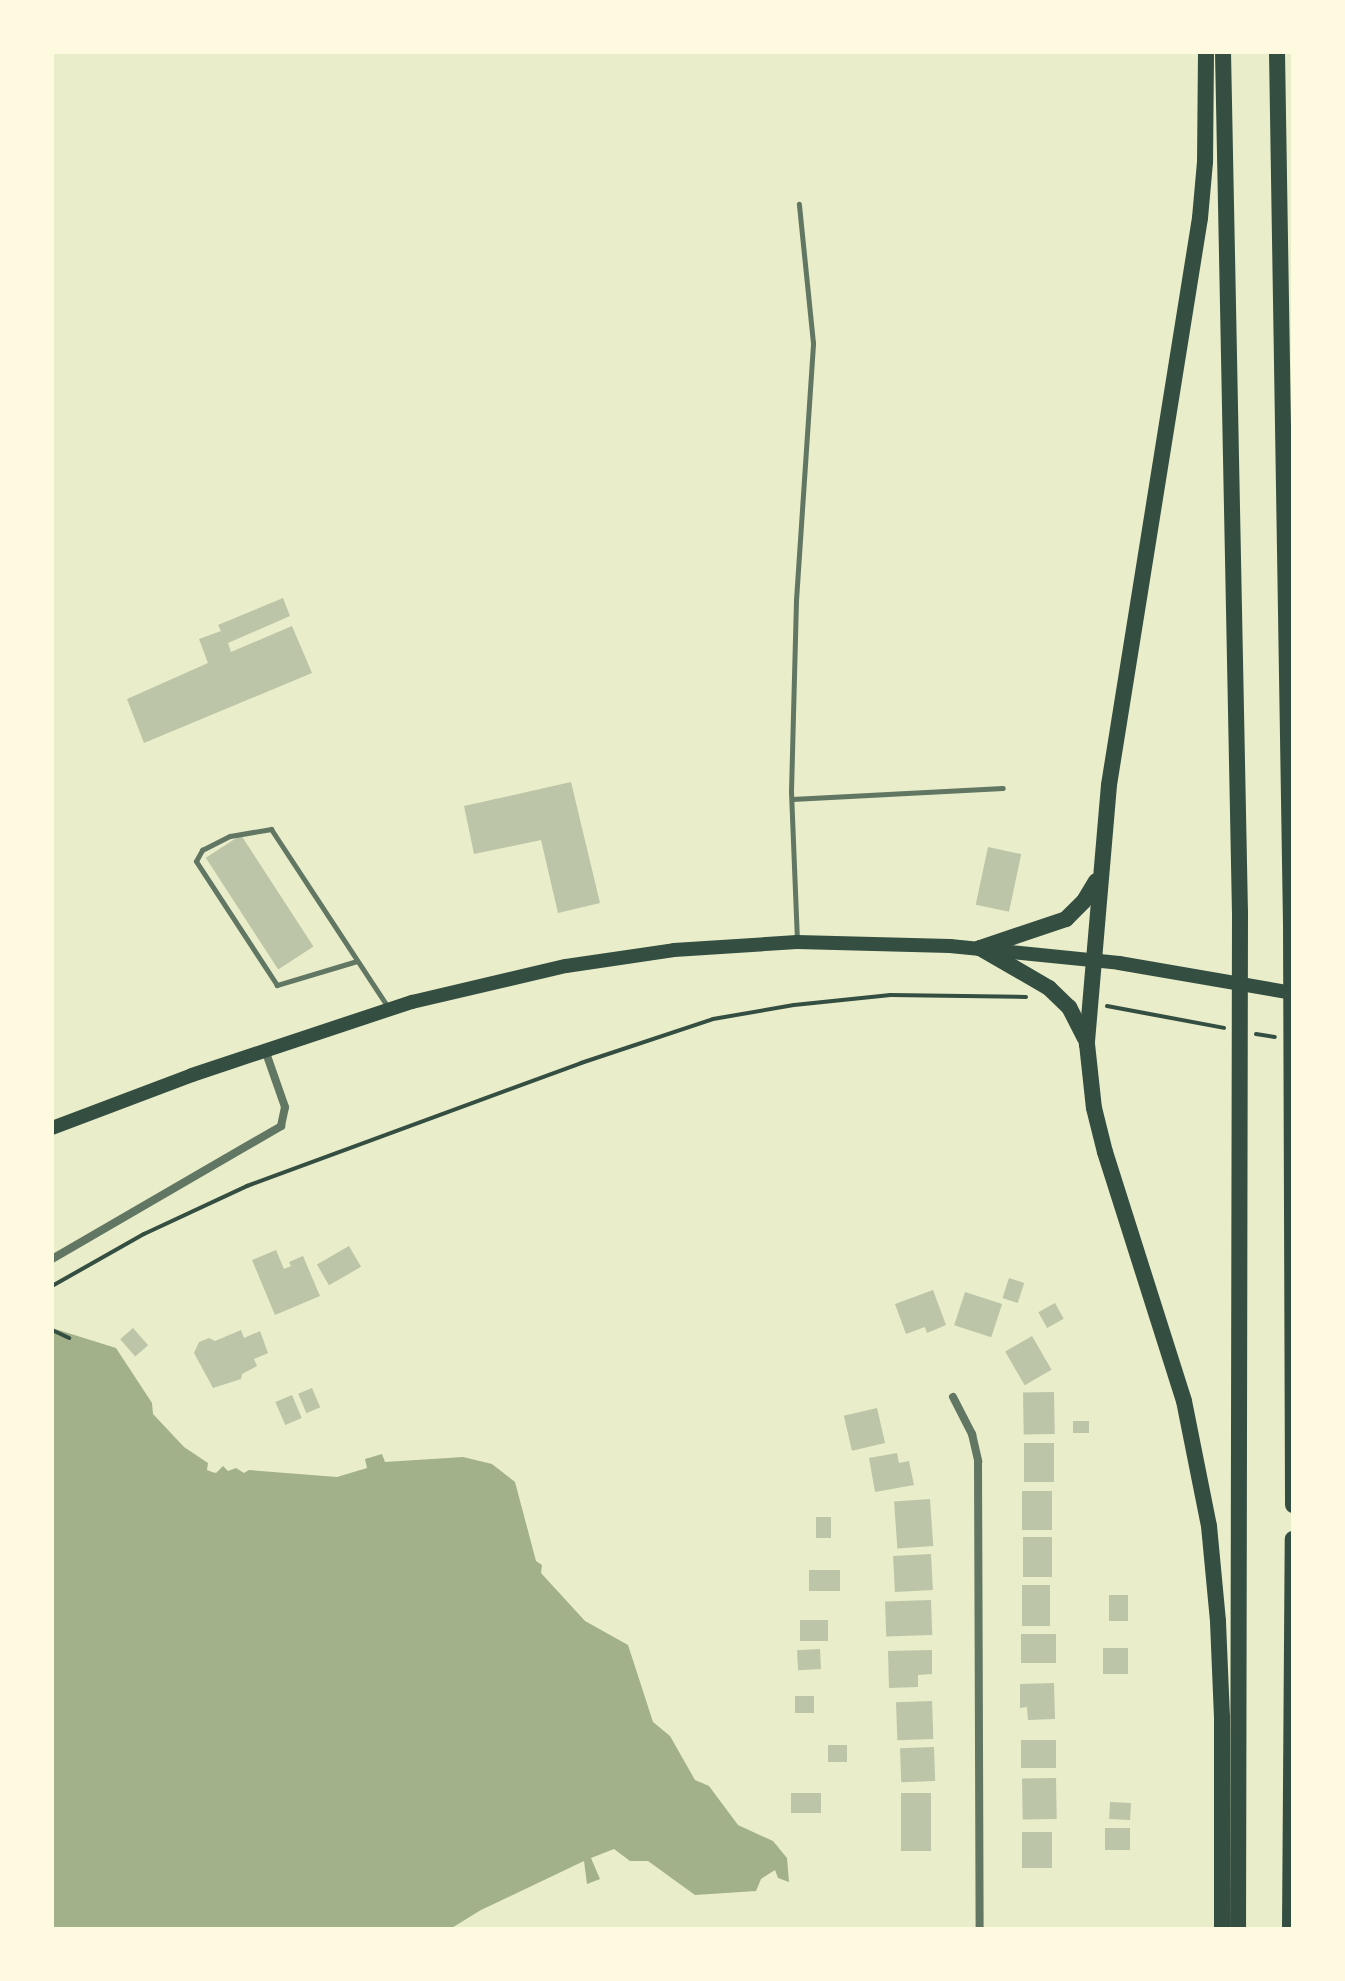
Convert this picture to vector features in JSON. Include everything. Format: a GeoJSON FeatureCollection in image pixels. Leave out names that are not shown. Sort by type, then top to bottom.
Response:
{"type":"FeatureCollection","features":[{"type":"Feature","properties":{"kind":"highway"},"geometry":{"type":"LineString","coordinates":[[1206,52],[1205,162],[1200,218],[1109,785],[1098,876],[1087,1044],[1094,1108],[1105,1152],[1184,1401],[1209,1526],[1222,1717],[1222,1929]]}},
{"type":"Feature","properties":{"kind":"highway"},"geometry":{"type":"LineString","coordinates":[[1223,52],[1240,912],[1238,1929]]}},
{"type":"Feature","properties":{"kind":"highway"},"geometry":{"type":"LineString","coordinates":[[1277,52],[1291,922],[1289,1073],[1293,1505]]}},
{"type":"Feature","properties":{"kind":"highway"},"geometry":{"type":"LineString","coordinates":[[980,948],[1066,919],[1084,901],[1098,876]]}},
{"type":"Feature","properties":{"kind":"highway"},"geometry":{"type":"LineString","coordinates":[[980,948],[1031,975],[1061,998],[1087,1044]]}},
{"type":"Feature","properties":{"kind":"highway"},"geometry":{"type":"LineString","coordinates":[[1290,1929],[1293,1539]]}},
{"type":"Feature","properties":{"kind":"main road"},"geometry":{"type":"LineString","coordinates":[[52,1128],[265,1050],[470,986],[593,961],[736,944],[797,942],[980,948],[1093,960],[1293,993]]}},
{"type":"Feature","properties":{"kind":"street"},"geometry":{"type":"LineString","coordinates":[[52,1259],[281,1126],[285,1107],[265,1050]]}},
{"type":"Feature","properties":{"kind":"street"},"geometry":{"type":"LineString","coordinates":[[953,1397],[972,1434],[978,1461],[980,1929]]}},
{"type":"Feature","properties":{"kind":"lane"},"geometry":{"type":"LineString","coordinates":[[797,942],[792,799],[796,600],[813,343],[799,204]]}},
{"type":"Feature","properties":{"kind":"lane"},"geometry":{"type":"LineString","coordinates":[[792,799],[1003,788]]}},
{"type":"Feature","properties":{"kind":"lane"},"geometry":{"type":"LineString","coordinates":[[357,961],[277,985],[196,861],[202,850],[230,836],[271,829],[389,1009]]}},
{"type":"Feature","properties":{"kind":"path"},"geometry":{"type":"LineString","coordinates":[[52,1286],[144,1234],[272,1176],[713,1019],[794,1005],[890,995],[1061,998]]}},
{"type":"Feature","properties":{"kind":"path"},"geometry":{"type":"LineString","coordinates":[[1089,1003],[1230,1029]]}},
{"type":"Feature","properties":{"kind":"path"},"geometry":{"type":"LineString","coordinates":[[1246,1032],[1277,1038]]}},
{"type":"Feature","properties":{"kind":"path"},"geometry":{"type":"LineString","coordinates":[[52,1330],[69,1338]]}},
{"type":"Feature","properties":{"kind":"shaded area"},"geometry":{"type":"Polygon","coordinates":[[[52,1328],[116,1348],[152,1403],[153,1414],[184,1447],[208,1463],[207,1470],[212,1472],[216,1473],[223,1466],[228,1471],[236,1468],[244,1473],[249,1470],[337,1477],[367,1468],[365,1459],[382,1454],[385,1462],[463,1457],[492,1464],[515,1482],[536,1561],[542,1565],[541,1573],[585,1621],[628,1645],[653,1722],[670,1736],[695,1780],[709,1786],[738,1825],[773,1841],[787,1858],[789,1882],[778,1878],[775,1870],[761,1879],[756,1891],[695,1895],[648,1861],[630,1861],[614,1849],[591,1858],[600,1879],[587,1884],[584,1861],[481,1910],[450,1929],[52,1929],[52,1328]]]}},
{"type":"Feature","properties":{"kind":"building"},"geometry":{"type":"Polygon","coordinates":[[[283,598],[290,616],[228,643],[231,652],[292,626],[312,673],[144,743],[127,699],[208,663],[199,639],[221,631],[218,625],[283,598]]]}},
{"type":"Feature","properties":{"kind":"building"},"geometry":{"type":"Polygon","coordinates":[[[571,782],[600,903],[558,913],[541,840],[474,854],[464,806],[571,782]]]}},
{"type":"Feature","properties":{"kind":"building"},"geometry":{"type":"Polygon","coordinates":[[[241,835],[313,947],[278,969],[206,858],[241,835]]]}},
{"type":"Feature","properties":{"kind":"building"},"geometry":{"type":"Polygon","coordinates":[[[988,847],[1021,854],[1009,912],[976,905],[988,847]]]}},
{"type":"Feature","properties":{"kind":"building"},"geometry":{"type":"Polygon","coordinates":[[[349,1246],[361,1267],[329,1285],[317,1264],[349,1246]]]}},
{"type":"Feature","properties":{"kind":"building"},"geometry":{"type":"Polygon","coordinates":[[[276,1250],[284,1269],[291,1266],[289,1262],[303,1256],[320,1296],[275,1315],[252,1260],[276,1250]]]}},
{"type":"Feature","properties":{"kind":"building"},"geometry":{"type":"Polygon","coordinates":[[[1009,1278],[1024,1283],[1018,1303],[1003,1298],[1009,1278]]]}},
{"type":"Feature","properties":{"kind":"building"},"geometry":{"type":"Polygon","coordinates":[[[933,1290],[946,1325],[927,1333],[925,1327],[906,1334],[895,1304],[933,1290]]]}},
{"type":"Feature","properties":{"kind":"building"},"geometry":{"type":"Polygon","coordinates":[[[965,1292],[1002,1304],[991,1337],[954,1325],[965,1292]]]}},
{"type":"Feature","properties":{"kind":"building"},"geometry":{"type":"Polygon","coordinates":[[[1055,1303],[1064,1319],[1047,1328],[1038,1312],[1055,1303]]]}},
{"type":"Feature","properties":{"kind":"building"},"geometry":{"type":"Polygon","coordinates":[[[133,1328],[148,1345],[135,1357],[120,1339],[133,1328]]]}},
{"type":"Feature","properties":{"kind":"building"},"geometry":{"type":"Polygon","coordinates":[[[241,1330],[244,1338],[260,1331],[268,1353],[254,1359],[257,1366],[242,1374],[241,1379],[213,1388],[194,1353],[199,1342],[209,1338],[215,1341],[241,1330]]]}},
{"type":"Feature","properties":{"kind":"building"},"geometry":{"type":"Polygon","coordinates":[[[1032,1336],[1052,1370],[1025,1385],[1005,1352],[1032,1336]]]}},
{"type":"Feature","properties":{"kind":"building"},"geometry":{"type":"Polygon","coordinates":[[[312,1388],[320,1407],[306,1413],[298,1394],[312,1388]]]}},
{"type":"Feature","properties":{"kind":"building"},"geometry":{"type":"Polygon","coordinates":[[[1054,1392],[1055,1434],[1024,1435],[1023,1393],[1054,1392]]]}},
{"type":"Feature","properties":{"kind":"building"},"geometry":{"type":"Polygon","coordinates":[[[292,1395],[302,1418],[285,1425],[275,1402],[292,1395]]]}},
{"type":"Feature","properties":{"kind":"building"},"geometry":{"type":"Polygon","coordinates":[[[877,1408],[885,1443],[852,1451],[844,1416],[877,1408]]]}},
{"type":"Feature","properties":{"kind":"building"},"geometry":{"type":"Polygon","coordinates":[[[1073,1421],[1089,1421],[1089,1433],[1073,1433],[1073,1421]]]}},
{"type":"Feature","properties":{"kind":"building"},"geometry":{"type":"Polygon","coordinates":[[[1024,1443],[1054,1443],[1054,1482],[1024,1482],[1024,1443]]]}},
{"type":"Feature","properties":{"kind":"building"},"geometry":{"type":"Polygon","coordinates":[[[897,1453],[899,1463],[909,1461],[914,1485],[875,1492],[869,1458],[897,1453]]]}},
{"type":"Feature","properties":{"kind":"building"},"geometry":{"type":"Polygon","coordinates":[[[1022,1491],[1052,1491],[1052,1530],[1022,1530],[1022,1491]]]}},
{"type":"Feature","properties":{"kind":"building"},"geometry":{"type":"Polygon","coordinates":[[[930,1499],[933,1546],[897,1548],[894,1502],[930,1499]]]}},
{"type":"Feature","properties":{"kind":"building"},"geometry":{"type":"Polygon","coordinates":[[[816,1517],[831,1517],[831,1538],[816,1538],[816,1517]]]}},
{"type":"Feature","properties":{"kind":"building"},"geometry":{"type":"Polygon","coordinates":[[[1023,1537],[1052,1537],[1052,1577],[1023,1577],[1023,1537]]]}},
{"type":"Feature","properties":{"kind":"building"},"geometry":{"type":"Polygon","coordinates":[[[931,1554],[933,1590],[895,1592],[893,1556],[931,1554]]]}},
{"type":"Feature","properties":{"kind":"building"},"geometry":{"type":"Polygon","coordinates":[[[809,1570],[840,1570],[840,1591],[809,1591],[809,1570]]]}},
{"type":"Feature","properties":{"kind":"building"},"geometry":{"type":"Polygon","coordinates":[[[1022,1585],[1050,1585],[1050,1626],[1022,1626],[1022,1585]]]}},
{"type":"Feature","properties":{"kind":"building"},"geometry":{"type":"Polygon","coordinates":[[[1109,1595],[1128,1595],[1128,1621],[1109,1621],[1109,1595]]]}},
{"type":"Feature","properties":{"kind":"building"},"geometry":{"type":"Polygon","coordinates":[[[931,1600],[932,1635],[886,1637],[885,1602],[931,1600]]]}},
{"type":"Feature","properties":{"kind":"building"},"geometry":{"type":"Polygon","coordinates":[[[800,1620],[828,1620],[828,1641],[800,1641],[800,1620]]]}},
{"type":"Feature","properties":{"kind":"building"},"geometry":{"type":"Polygon","coordinates":[[[1021,1634],[1056,1634],[1056,1663],[1021,1663],[1021,1634]]]}},
{"type":"Feature","properties":{"kind":"building"},"geometry":{"type":"Polygon","coordinates":[[[1103,1648],[1128,1648],[1128,1674],[1103,1674],[1103,1648]]]}},
{"type":"Feature","properties":{"kind":"building"},"geometry":{"type":"Polygon","coordinates":[[[820,1649],[821,1669],[798,1670],[797,1650],[820,1649]]]}},
{"type":"Feature","properties":{"kind":"building"},"geometry":{"type":"Polygon","coordinates":[[[932,1650],[932,1674],[918,1675],[918,1687],[889,1688],[888,1651],[932,1650]]]}},
{"type":"Feature","properties":{"kind":"building"},"geometry":{"type":"Polygon","coordinates":[[[1054,1683],[1055,1719],[1028,1720],[1027,1707],[1020,1708],[1020,1684],[1054,1683]]]}},
{"type":"Feature","properties":{"kind":"building"},"geometry":{"type":"Polygon","coordinates":[[[795,1696],[814,1696],[814,1713],[795,1713],[795,1696]]]}},
{"type":"Feature","properties":{"kind":"building"},"geometry":{"type":"Polygon","coordinates":[[[932,1701],[933,1739],[897,1740],[896,1702],[932,1701]]]}},
{"type":"Feature","properties":{"kind":"building"},"geometry":{"type":"Polygon","coordinates":[[[1021,1740],[1056,1740],[1056,1768],[1021,1768],[1021,1740]]]}},
{"type":"Feature","properties":{"kind":"building"},"geometry":{"type":"Polygon","coordinates":[[[828,1745],[847,1745],[847,1762],[828,1762],[828,1745]]]}},
{"type":"Feature","properties":{"kind":"building"},"geometry":{"type":"Polygon","coordinates":[[[934,1747],[935,1781],[901,1782],[900,1748],[934,1747]]]}},
{"type":"Feature","properties":{"kind":"building"},"geometry":{"type":"Polygon","coordinates":[[[1056,1778],[1057,1819],[1023,1820],[1022,1779],[1056,1778]]]}},
{"type":"Feature","properties":{"kind":"building"},"geometry":{"type":"Polygon","coordinates":[[[791,1793],[821,1793],[821,1813],[791,1813],[791,1793]]]}},
{"type":"Feature","properties":{"kind":"building"},"geometry":{"type":"Polygon","coordinates":[[[901,1793],[931,1793],[931,1851],[901,1851],[901,1793]]]}},
{"type":"Feature","properties":{"kind":"building"},"geometry":{"type":"Polygon","coordinates":[[[1110,1802],[1131,1803],[1130,1820],[1109,1819],[1110,1802]]]}},
{"type":"Feature","properties":{"kind":"building"},"geometry":{"type":"Polygon","coordinates":[[[1105,1828],[1130,1828],[1130,1850],[1105,1850],[1105,1828]]]}},
{"type":"Feature","properties":{"kind":"building"},"geometry":{"type":"Polygon","coordinates":[[[1022,1832],[1052,1832],[1052,1868],[1022,1868],[1022,1832]]]}}]}
